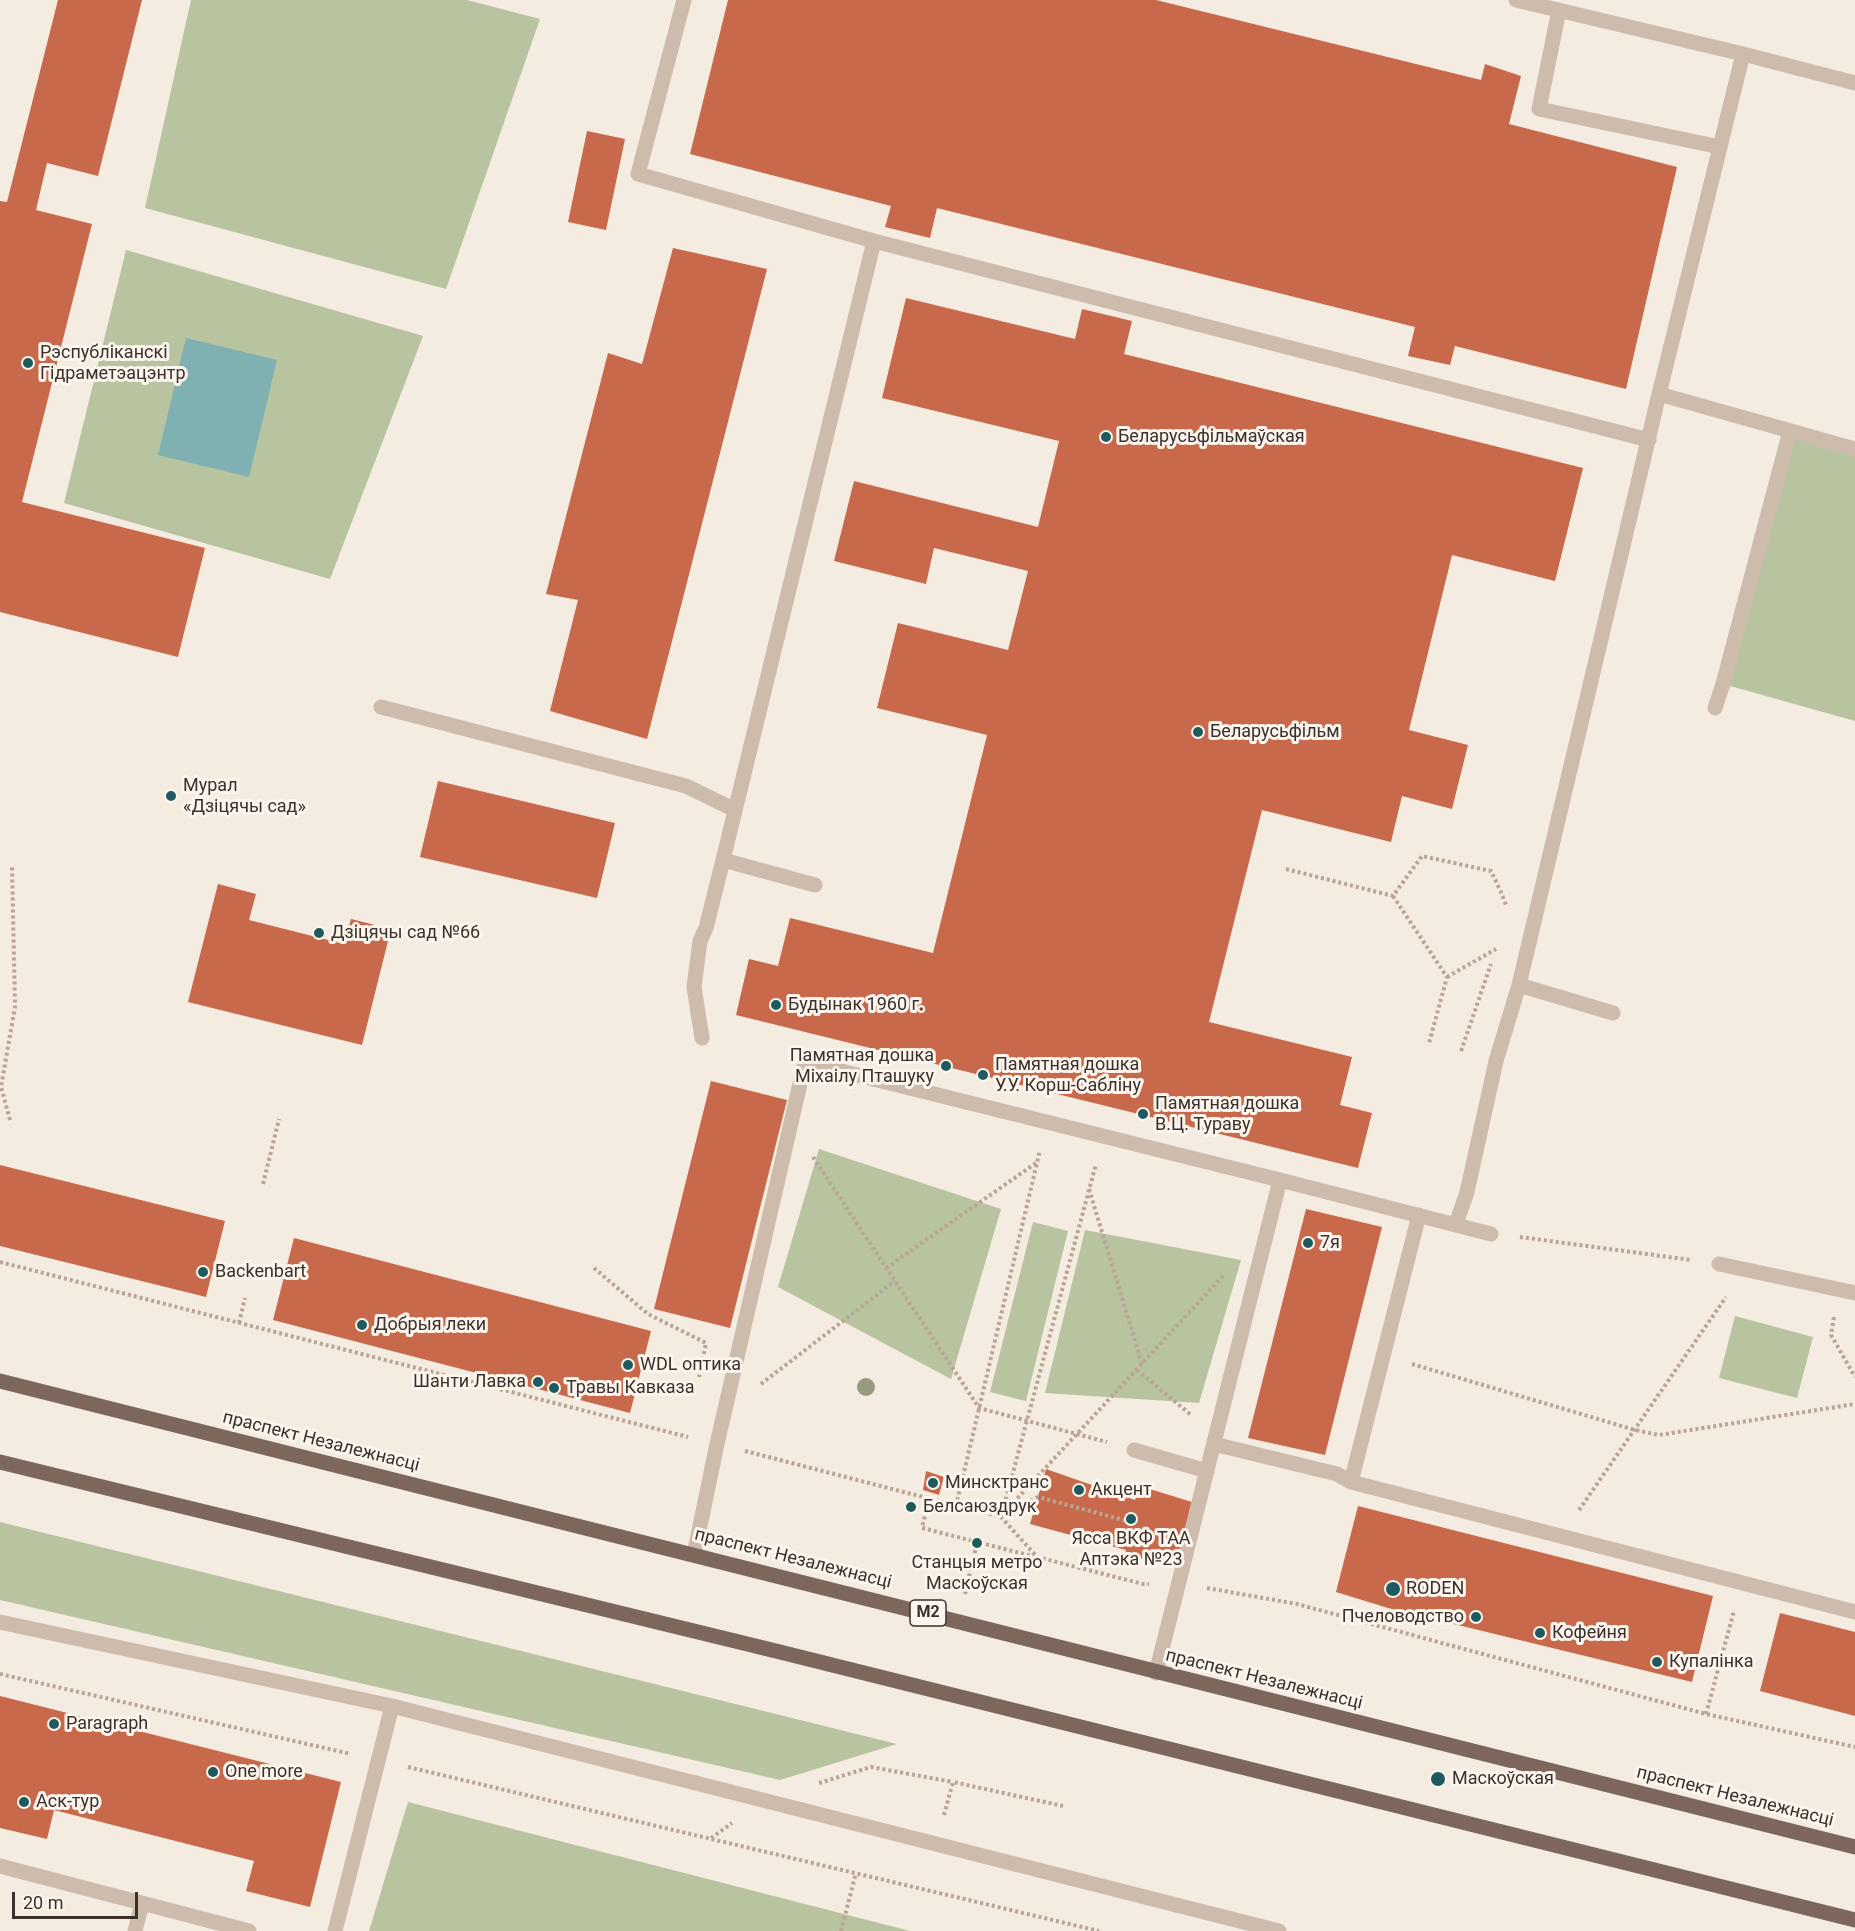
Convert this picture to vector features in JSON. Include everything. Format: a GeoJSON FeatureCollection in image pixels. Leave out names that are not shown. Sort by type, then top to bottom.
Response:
{"type":"FeatureCollection","features":[{"type":"Feature","properties":{"kind":"main road","name":"праспект Незалежнасці"},"geometry":{"type":"LineString","coordinates":[[0,1381],[1855,1847]]}},
{"type":"Feature","properties":{"kind":"main road"},"geometry":{"type":"LineString","coordinates":[[0,1462],[753,1645],[1855,1920]]}},
{"type":"Feature","properties":{"kind":"lane"},"geometry":{"type":"LineString","coordinates":[[684,0],[638,174],[874,241],[1649,440]]}},
{"type":"Feature","properties":{"kind":"lane"},"geometry":{"type":"LineString","coordinates":[[1516,0],[1855,82]]}},
{"type":"Feature","properties":{"kind":"lane"},"geometry":{"type":"LineString","coordinates":[[1559,10],[1539,109],[1720,147]]}},
{"type":"Feature","properties":{"kind":"lane"},"geometry":{"type":"LineString","coordinates":[[1456,1224],[1467,1192],[1496,1061],[1519,985],[1659,394],[1743,54]]}},
{"type":"Feature","properties":{"kind":"lane"},"geometry":{"type":"LineString","coordinates":[[702,1038],[694,987],[700,941],[706,928],[723,860],[874,241]]}},
{"type":"Feature","properties":{"kind":"lane"},"geometry":{"type":"LineString","coordinates":[[1659,394],[1855,449]]}},
{"type":"Feature","properties":{"kind":"lane"},"geometry":{"type":"LineString","coordinates":[[1715,708],[1790,431]]}},
{"type":"Feature","properties":{"kind":"lane"},"geometry":{"type":"LineString","coordinates":[[381,707],[686,786],[735,810]]}},
{"type":"Feature","properties":{"kind":"lane"},"geometry":{"type":"LineString","coordinates":[[723,860],[815,885]]}},
{"type":"Feature","properties":{"kind":"lane"},"geometry":{"type":"LineString","coordinates":[[1519,985],[1613,1013]]}},
{"type":"Feature","properties":{"kind":"lane"},"geometry":{"type":"LineString","coordinates":[[694,1555],[724,1412],[805,1062],[1491,1233]]}},
{"type":"Feature","properties":{"kind":"lane"},"geometry":{"type":"LineString","coordinates":[[1156,1673],[1280,1180]]}},
{"type":"Feature","properties":{"kind":"lane"},"geometry":{"type":"LineString","coordinates":[[1351,1482],[1419,1215]]}},
{"type":"Feature","properties":{"kind":"lane"},"geometry":{"type":"LineString","coordinates":[[1719,1264],[1855,1293]]}},
{"type":"Feature","properties":{"kind":"lane"},"geometry":{"type":"LineString","coordinates":[[1215,1440],[1337,1474],[1351,1482],[1855,1612]]}},
{"type":"Feature","properties":{"kind":"lane"},"geometry":{"type":"LineString","coordinates":[[1134,1450],[1207,1470]]}},
{"type":"Feature","properties":{"kind":"lane"},"geometry":{"type":"LineString","coordinates":[[0,1623],[392,1707],[1279,1931]]}},
{"type":"Feature","properties":{"kind":"lane"},"geometry":{"type":"LineString","coordinates":[[336,1931],[392,1707]]}},
{"type":"Feature","properties":{"kind":"lane"},"geometry":{"type":"LineString","coordinates":[[0,1866],[249,1931]]}},
{"type":"Feature","properties":{"kind":"lane"},"geometry":{"type":"LineString","coordinates":[[135,1931],[142,1903]]}},
{"type":"Feature","properties":{"kind":"path"},"geometry":{"type":"LineString","coordinates":[[1393,896],[1422,856],[1491,871],[1502,892],[1507,909]]}},
{"type":"Feature","properties":{"kind":"path"},"geometry":{"type":"LineString","coordinates":[[10,1120],[1,1087],[15,1007],[12,866]]}},
{"type":"Feature","properties":{"kind":"path"},"geometry":{"type":"LineString","coordinates":[[1286,869],[1393,896],[1447,977]]}},
{"type":"Feature","properties":{"kind":"path"},"geometry":{"type":"LineString","coordinates":[[1461,1052],[1499,939]]}},
{"type":"Feature","properties":{"kind":"path"},"geometry":{"type":"LineString","coordinates":[[1429,1043],[1447,977],[1496,949]]}},
{"type":"Feature","properties":{"kind":"path"},"geometry":{"type":"LineString","coordinates":[[264,1184],[279,1119]]}},
{"type":"Feature","properties":{"kind":"path"},"geometry":{"type":"LineString","coordinates":[[956,1506],[1046,1122]]}},
{"type":"Feature","properties":{"kind":"path"},"geometry":{"type":"LineString","coordinates":[[791,1123],[979,1408],[1134,1450]]}},
{"type":"Feature","properties":{"kind":"path"},"geometry":{"type":"LineString","coordinates":[[1001,1517],[1103,1136]]}},
{"type":"Feature","properties":{"kind":"path"},"geometry":{"type":"LineString","coordinates":[[886,1268],[1037,1163]]}},
{"type":"Feature","properties":{"kind":"path"},"geometry":{"type":"LineString","coordinates":[[1089,1188],[1142,1364]]}},
{"type":"Feature","properties":{"kind":"path"},"geometry":{"type":"LineString","coordinates":[[1491,1233],[1719,1264]]}},
{"type":"Feature","properties":{"kind":"path"},"geometry":{"type":"LineString","coordinates":[[0,1262],[1001,1517],[1037,1557]]}},
{"type":"Feature","properties":{"kind":"path"},"geometry":{"type":"LineString","coordinates":[[594,1268],[648,1314],[706,1344],[699,1378]]}},
{"type":"Feature","properties":{"kind":"path"},"geometry":{"type":"LineString","coordinates":[[1561,1536],[1745,1269]]}},
{"type":"Feature","properties":{"kind":"path"},"geometry":{"type":"LineString","coordinates":[[1001,1517],[1229,1270]]}},
{"type":"Feature","properties":{"kind":"path"},"geometry":{"type":"LineString","coordinates":[[724,1412],[896,1281]]}},
{"type":"Feature","properties":{"kind":"path"},"geometry":{"type":"LineString","coordinates":[[239,1323],[245,1298]]}},
{"type":"Feature","properties":{"kind":"path"},"geometry":{"type":"LineString","coordinates":[[1831,1335],[1855,1377]]}},
{"type":"Feature","properties":{"kind":"path"},"geometry":{"type":"LineString","coordinates":[[1383,1355],[1635,1430],[1659,1435],[1855,1404]]}},
{"type":"Feature","properties":{"kind":"path"},"geometry":{"type":"LineString","coordinates":[[1137,1370],[1215,1440]]}},
{"type":"Feature","properties":{"kind":"path"},"geometry":{"type":"LineString","coordinates":[[1001,1517],[1038,1497],[1127,1521]]}},
{"type":"Feature","properties":{"kind":"path"},"geometry":{"type":"LineString","coordinates":[[929,1498],[922,1528],[977,1543],[1143,1584],[1179,1583],[1297,1604],[1706,1714],[1855,1747]]}},
{"type":"Feature","properties":{"kind":"path"},"geometry":{"type":"LineString","coordinates":[[958,1621],[977,1543]]}},
{"type":"Feature","properties":{"kind":"path"},"geometry":{"type":"LineString","coordinates":[[1706,1714],[1742,1583]]}},
{"type":"Feature","properties":{"kind":"path"},"geometry":{"type":"LineString","coordinates":[[0,1674],[380,1760],[1099,1931]]}},
{"type":"Feature","properties":{"kind":"path"},"geometry":{"type":"LineString","coordinates":[[943,1821],[953,1782],[1063,1806]]}},
{"type":"Feature","properties":{"kind":"path"},"geometry":{"type":"LineString","coordinates":[[841,1931],[856,1873]]}},
{"type":"Feature","properties":{"kind":"green space"},"geometry":{"type":"Polygon","coordinates":[[[191,0],[467,0],[540,19],[446,289],[145,208],[191,0]]]}},
{"type":"Feature","properties":{"kind":"green space"},"geometry":{"type":"Polygon","coordinates":[[[126,250],[423,336],[330,579],[64,503],[126,250]]]}},
{"type":"Feature","properties":{"kind":"green space"},"geometry":{"type":"Polygon","coordinates":[[[1790,431],[1855,449],[1855,721],[1723,684],[1790,431]]]}},
{"type":"Feature","properties":{"kind":"green space"},"geometry":{"type":"Polygon","coordinates":[[[819,1149],[1001,1209],[951,1379],[778,1287],[819,1149]]]}},
{"type":"Feature","properties":{"kind":"green space"},"geometry":{"type":"Polygon","coordinates":[[[1033,1222],[1068,1231],[1026,1401],[990,1392],[1033,1222]]]}},
{"type":"Feature","properties":{"kind":"green space"},"geometry":{"type":"Polygon","coordinates":[[[1085,1230],[1241,1260],[1199,1403],[1045,1393],[1085,1230]]]}},
{"type":"Feature","properties":{"kind":"green space"},"geometry":{"type":"Polygon","coordinates":[[[1735,1316],[1813,1337],[1797,1398],[1719,1378],[1735,1316]]]}},
{"type":"Feature","properties":{"kind":"green space"},"geometry":{"type":"Polygon","coordinates":[[[0,1522],[897,1744],[780,1780],[0,1600],[0,1522]]]}},
{"type":"Feature","properties":{"kind":"green space"},"geometry":{"type":"Polygon","coordinates":[[[408,1802],[910,1931],[369,1931],[408,1802]]]}},
{"type":"Feature","properties":{"kind":"water"},"geometry":{"type":"Polygon","coordinates":[[[186,338],[277,360],[249,477],[158,455],[186,338]]]}},
{"type":"Feature","properties":{"kind":"building","name":"Рэспубліканскі Гідраметэацэнтр"},"geometry":{"type":"Polygon","coordinates":[[[58,0],[142,0],[98,176],[47,163],[36,210],[92,224],[22,502],[205,548],[178,657],[0,612],[0,201],[7,202],[58,0]]]}},
{"type":"Feature","properties":{"kind":"building"},"geometry":{"type":"Polygon","coordinates":[[[728,0],[1156,0],[1481,80],[1485,64],[1521,76],[1509,124],[1677,167],[1626,389],[1455,346],[1450,365],[1408,356],[1415,327],[937,208],[930,238],[885,227],[891,206],[690,154],[728,0]]]}},
{"type":"Feature","properties":{"kind":"building"},"geometry":{"type":"Polygon","coordinates":[[[587,131],[625,139],[606,230],[568,222],[587,131]]]}},
{"type":"Feature","properties":{"kind":"building"},"geometry":{"type":"Polygon","coordinates":[[[673,248],[767,269],[647,739],[550,711],[578,600],[546,594],[608,353],[642,364],[673,248]]]}},
{"type":"Feature","properties":{"kind":"building","name":"Беларусьфільм"},"geometry":{"type":"Polygon","coordinates":[[[906,298],[1075,339],[1082,309],[1132,321],[1124,354],[1583,468],[1555,581],[1452,555],[1409,730],[1468,745],[1452,809],[1402,796],[1391,842],[1262,810],[1209,1022],[1352,1057],[1340,1105],[1372,1113],[1358,1168],[736,1015],[749,959],[778,966],[790,918],[933,953],[987,735],[877,708],[898,623],[1008,650],[1028,571],[934,548],[926,584],[834,561],[854,481],[1038,527],[1059,441],[882,398],[906,298]]]}},
{"type":"Feature","properties":{"kind":"building"},"geometry":{"type":"Polygon","coordinates":[[[438,781],[615,823],[597,898],[420,857],[438,781]]]}},
{"type":"Feature","properties":{"kind":"building"},"geometry":{"type":"Polygon","coordinates":[[[218,884],[256,894],[249,920],[344,944],[351,919],[391,929],[362,1045],[188,1002],[218,884]]]}},
{"type":"Feature","properties":{"kind":"building"},"geometry":{"type":"Polygon","coordinates":[[[711,1081],[787,1100],[730,1328],[654,1309],[711,1081]]]}},
{"type":"Feature","properties":{"kind":"building"},"geometry":{"type":"Polygon","coordinates":[[[0,1165],[225,1221],[206,1297],[0,1246],[0,1165]]]}},
{"type":"Feature","properties":{"kind":"building"},"geometry":{"type":"Polygon","coordinates":[[[1306,1209],[1382,1227],[1325,1455],[1248,1438],[1306,1209]]]}},
{"type":"Feature","properties":{"kind":"building"},"geometry":{"type":"Polygon","coordinates":[[[294,1238],[651,1331],[630,1413],[273,1320],[294,1238]]]}},
{"type":"Feature","properties":{"kind":"building"},"geometry":{"type":"Polygon","coordinates":[[[1046,1469],[1135,1500],[1140,1486],[1195,1503],[1181,1553],[1175,1559],[1162,1563],[1158,1560],[1125,1557],[1126,1550],[1030,1524],[1046,1469]]]}},
{"type":"Feature","properties":{"kind":"building","name":"Минсктранс"},"geometry":{"type":"Polygon","coordinates":[[[926,1471],[944,1477],[939,1495],[923,1490],[926,1471]]]}},
{"type":"Feature","properties":{"kind":"building"},"geometry":{"type":"Polygon","coordinates":[[[1358,1506],[1713,1596],[1692,1682],[1388,1608],[1336,1592],[1358,1506]]]}},
{"type":"Feature","properties":{"kind":"building"},"geometry":{"type":"Polygon","coordinates":[[[1780,1613],[1855,1632],[1855,1716],[1760,1691],[1780,1613]]]}},
{"type":"Feature","properties":{"kind":"building"},"geometry":{"type":"Polygon","coordinates":[[[0,1696],[341,1782],[310,1907],[246,1891],[254,1861],[54,1810],[47,1839],[0,1828],[0,1696]]]}},
{"type":"Feature","properties":{"kind":"place","name":"Рэспубліканскі Гідраметэацэнтр"},"geometry":{"type":"Point","coordinates":[28,363]}},
{"type":"Feature","properties":{"kind":"place","name":"Беларусьфільмаўская"},"geometry":{"type":"Point","coordinates":[1106,437]}},
{"type":"Feature","properties":{"kind":"place","name":"Беларусьфільм"},"geometry":{"type":"Point","coordinates":[1198,732]}},
{"type":"Feature","properties":{"kind":"place","name":"Мурал «Дзіцячы сад»"},"geometry":{"type":"Point","coordinates":[171,796]}},
{"type":"Feature","properties":{"kind":"place","name":"Дзіцячы сад №66"},"geometry":{"type":"Point","coordinates":[319,933]}},
{"type":"Feature","properties":{"kind":"place","name":"Будынак 1960 г."},"geometry":{"type":"Point","coordinates":[776,1005]}},
{"type":"Feature","properties":{"kind":"place","name":"Памятная дошка Міхаілу Пташуку"},"geometry":{"type":"Point","coordinates":[946,1066]}},
{"type":"Feature","properties":{"kind":"place","name":"Памятная дошка У.У. Корш-Сабліну"},"geometry":{"type":"Point","coordinates":[983,1075]}},
{"type":"Feature","properties":{"kind":"place","name":"Памятная дошка В.Ц. Тураву"},"geometry":{"type":"Point","coordinates":[1143,1114]}},
{"type":"Feature","properties":{"kind":"place","name":"7я"},"geometry":{"type":"Point","coordinates":[1308,1243]}},
{"type":"Feature","properties":{"kind":"place","name":"Backenbart"},"geometry":{"type":"Point","coordinates":[203,1272]}},
{"type":"Feature","properties":{"kind":"place","name":"Добрыя леки"},"geometry":{"type":"Point","coordinates":[362,1325]}},
{"type":"Feature","properties":{"kind":"place","name":"WDL оптика"},"geometry":{"type":"Point","coordinates":[628,1365]}},
{"type":"Feature","properties":{"kind":"place","name":"Шанти Лавка"},"geometry":{"type":"Point","coordinates":[538,1382]}},
{"type":"Feature","properties":{"kind":"place","name":"Травы Кавказа"},"geometry":{"type":"Point","coordinates":[554,1388]}},
{"type":"Feature","properties":{"kind":"place","name":"Минсктранс"},"geometry":{"type":"Point","coordinates":[933,1483]}},
{"type":"Feature","properties":{"kind":"place","name":"Акцент"},"geometry":{"type":"Point","coordinates":[1079,1490]}},
{"type":"Feature","properties":{"kind":"place","name":"Белсаюздрук"},"geometry":{"type":"Point","coordinates":[911,1507]}},
{"type":"Feature","properties":{"kind":"place","name":"Ясса ВКФ ТАА Аптэка №23"},"geometry":{"type":"Point","coordinates":[1131,1519]}},
{"type":"Feature","properties":{"kind":"place","name":"Станцыя метро Маскоўская"},"geometry":{"type":"Point","coordinates":[977,1543]}},
{"type":"Feature","properties":{"kind":"place","name":"RODEN"},"geometry":{"type":"Point","coordinates":[1393,1589]}},
{"type":"Feature","properties":{"kind":"place","name":"Пчеловодство"},"geometry":{"type":"Point","coordinates":[1476,1617]}},
{"type":"Feature","properties":{"kind":"place","name":"Кофейня"},"geometry":{"type":"Point","coordinates":[1540,1633]}},
{"type":"Feature","properties":{"kind":"place","name":"Купалiнка"},"geometry":{"type":"Point","coordinates":[1657,1662]}},
{"type":"Feature","properties":{"kind":"place","name":"Paragraph"},"geometry":{"type":"Point","coordinates":[54,1724]}},
{"type":"Feature","properties":{"kind":"place","name":"One more"},"geometry":{"type":"Point","coordinates":[213,1772]}},
{"type":"Feature","properties":{"kind":"place","name":"Маскоўская"},"geometry":{"type":"Point","coordinates":[1438,1779]}},
{"type":"Feature","properties":{"kind":"place","name":"Аск-тур"},"geometry":{"type":"Point","coordinates":[24,1802]}}]}
